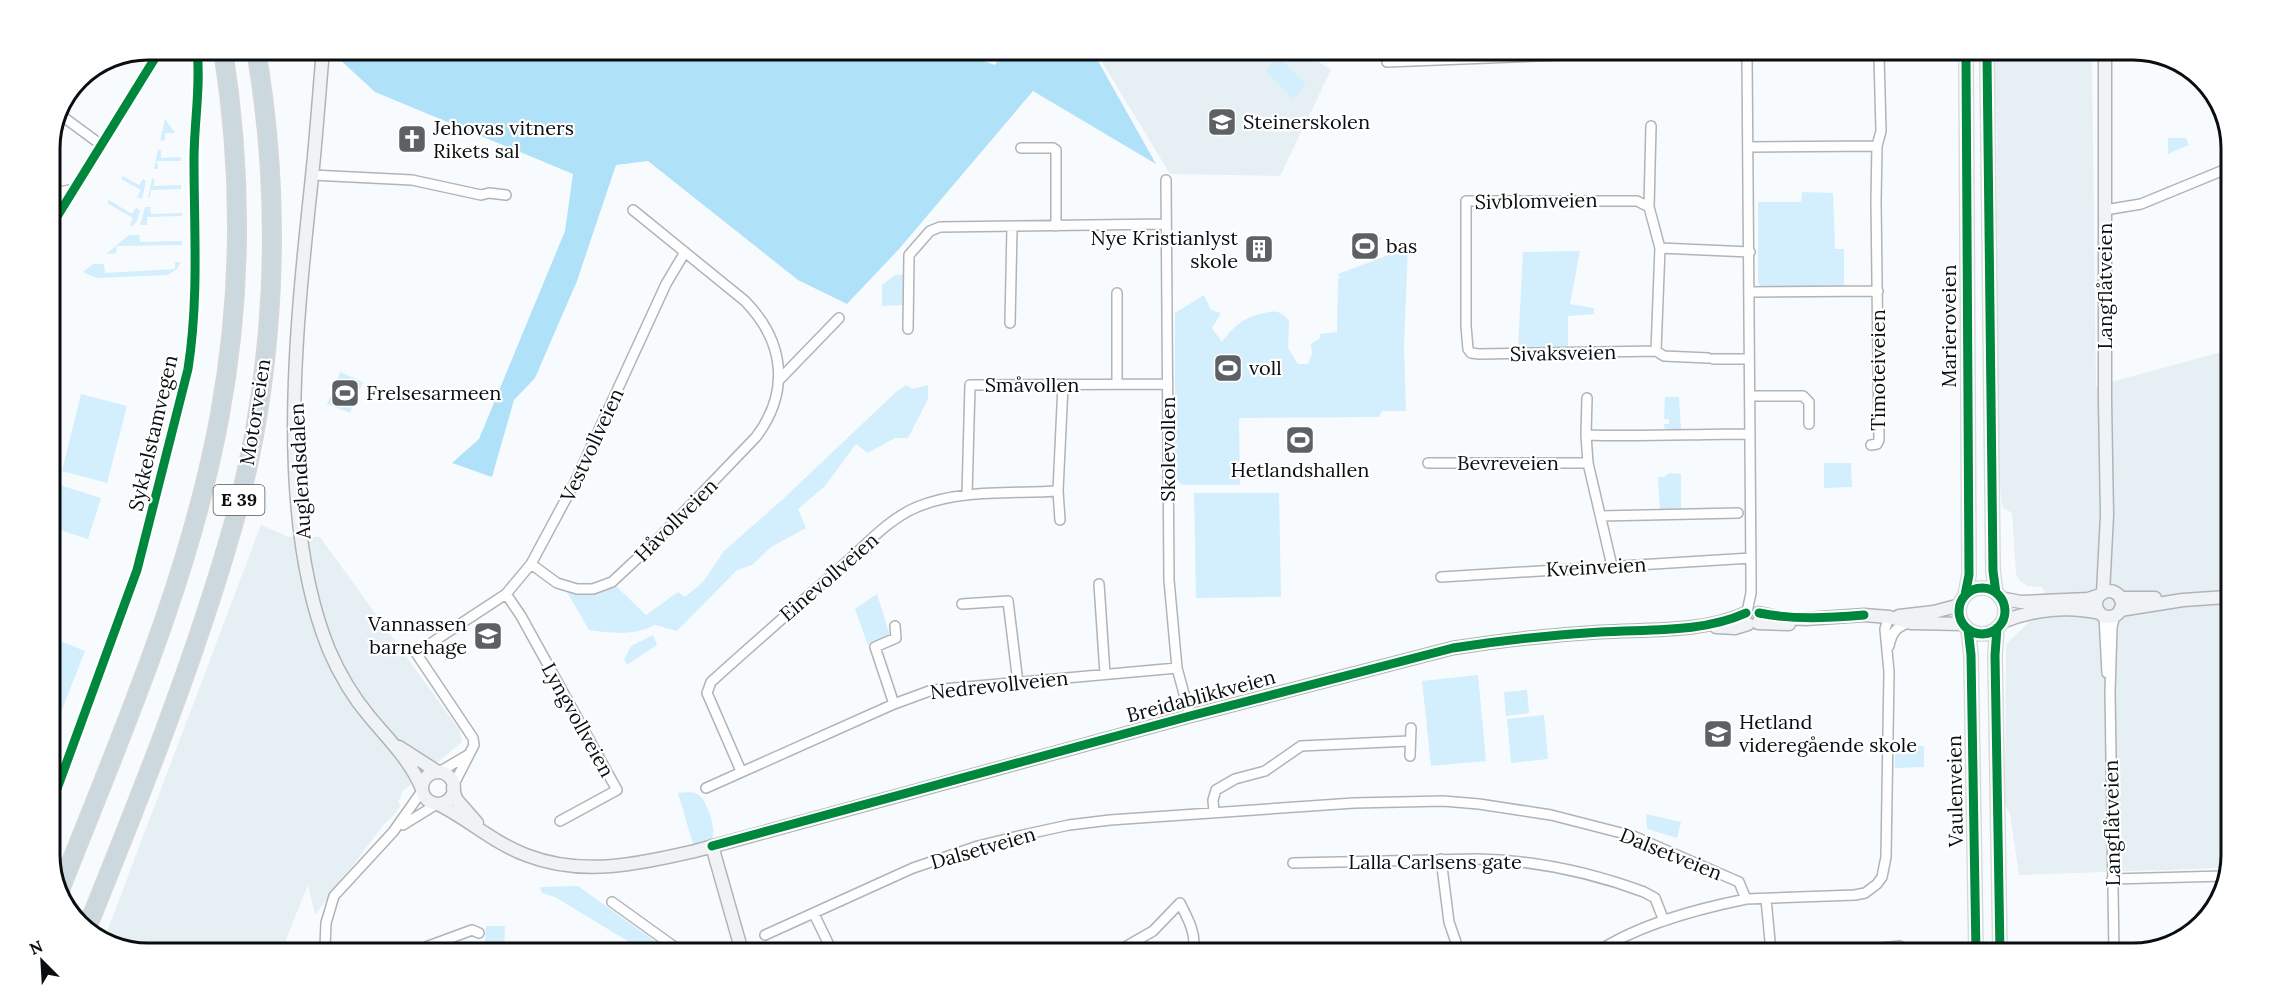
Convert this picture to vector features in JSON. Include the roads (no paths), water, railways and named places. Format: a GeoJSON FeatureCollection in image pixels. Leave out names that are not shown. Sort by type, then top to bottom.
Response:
{"type":"FeatureCollection","features":[{"type":"Feature","properties":{"kind":"highway","name":"Motorveien"},"geometry":{"type":"LineString","coordinates":[[64,880],[149,663],[184,559],[203,492],[220,416],[230,344],[237,243],[235,157],[224,60]]}},
{"type":"Feature","properties":{"kind":"highway","name":"Motorveien"},"geometry":{"type":"LineString","coordinates":[[90,921],[176,699],[208,608],[233,528],[247,464],[262,379],[270,301],[272,253],[270,164],[257,60]]}},
{"type":"Feature","properties":{"kind":"main road","name":"Auglendsdalen"},"geometry":{"type":"LineString","coordinates":[[322,60],[300,285],[296,366],[295,462],[302,538],[318,617],[330,651],[356,698],[393,743],[417,778],[422,790]]}},
{"type":"Feature","properties":{"kind":"main road","name":"Marieroveien"},"geometry":{"type":"LineString","coordinates":[[1962,600],[1969,574],[1965,60]]}},
{"type":"Feature","properties":{"kind":"main road","name":"Marieroveien"},"geometry":{"type":"LineString","coordinates":[[1987,60],[1992,563],[1998,595]]}},
{"type":"Feature","properties":{"kind":"main road","name":"Langflåtveien"},"geometry":{"type":"LineString","coordinates":[[2105,60],[2105,401],[2109,604]]}},
{"type":"Feature","properties":{"kind":"main road"},"geometry":{"type":"LineString","coordinates":[[2109,604],[2088,599],[2020,603],[1981,588],[1972,590],[1962,600],[1959,613],[1965,627],[1983,634],[2021,615],[2058,609],[2221,597]]}},
{"type":"Feature","properties":{"kind":"main road"},"geometry":{"type":"LineString","coordinates":[[1998,595],[2004,609],[1999,625],[1995,655],[2000,943]]}},
{"type":"Feature","properties":{"kind":"main road","name":"Breidablikkveien"},"geometry":{"type":"LineString","coordinates":[[1889,617],[1934,612],[1962,600]]}},
{"type":"Feature","properties":{"kind":"main road","name":"Breidablikkveien"},"geometry":{"type":"LineString","coordinates":[[437,804],[527,856],[580,867],[614,867],[651,861],[712,846],[1190,716],[1453,648],[1496,641],[1585,633],[1706,626],[1753,616],[1783,625],[1806,620],[1864,615],[1965,627]]}},
{"type":"Feature","properties":{"kind":"main road","name":"Vaulenveien"},"geometry":{"type":"LineString","coordinates":[[1965,627],[1971,655],[1976,943]]}},
{"type":"Feature","properties":{"kind":"main road","name":"Auglendsdalen"},"geometry":{"type":"LineString","coordinates":[[393,743],[439,772]]}},
{"type":"Feature","properties":{"kind":"main road"},"geometry":{"type":"LineString","coordinates":[[439,772],[446,774],[453,787],[446,801],[437,804],[430,802],[422,790],[423,781],[430,774],[439,772]]}},
{"type":"Feature","properties":{"kind":"main road","name":"Breidablikkveien"},"geometry":{"type":"LineString","coordinates":[[453,787],[456,799],[486,833]]}},
{"type":"Feature","properties":{"kind":"main road"},"geometry":{"type":"LineString","coordinates":[[712,846],[740,943]]}},
{"type":"Feature","properties":{"kind":"street"},"geometry":{"type":"LineString","coordinates":[[60,212],[153,60]]}},
{"type":"Feature","properties":{"kind":"street"},"geometry":{"type":"LineString","coordinates":[[1387,62],[1428,60]]}},
{"type":"Feature","properties":{"kind":"street"},"geometry":{"type":"LineString","coordinates":[[1747,60],[1750,252],[1750,558],[1753,616]]}},
{"type":"Feature","properties":{"kind":"street","name":"Timoteiveien"},"geometry":{"type":"LineString","coordinates":[[1871,445],[1877,444],[1879,440],[1877,146],[1881,131],[1879,60]]}},
{"type":"Feature","properties":{"kind":"street"},"geometry":{"type":"LineString","coordinates":[[65,119],[100,144]]}},
{"type":"Feature","properties":{"kind":"street"},"geometry":{"type":"LineString","coordinates":[[1651,126],[1649,207],[1660,248],[1656,351]]}},
{"type":"Feature","properties":{"kind":"street"},"geometry":{"type":"LineString","coordinates":[[1748,147],[1877,146]]}},
{"type":"Feature","properties":{"kind":"street"},"geometry":{"type":"LineString","coordinates":[[1021,148],[1053,148],[1056,150],[1056,226]]}},
{"type":"Feature","properties":{"kind":"street"},"geometry":{"type":"LineString","coordinates":[[2104,210],[2141,204],[2221,171]]}},
{"type":"Feature","properties":{"kind":"street"},"geometry":{"type":"LineString","coordinates":[[312,175],[412,180],[481,195],[489,193],[506,195]]}},
{"type":"Feature","properties":{"kind":"street","name":"Skolevollen"},"geometry":{"type":"LineString","coordinates":[[1166,180],[1169,580],[1177,668],[1190,716]]}},
{"type":"Feature","properties":{"kind":"street"},"geometry":{"type":"LineString","coordinates":[[60,192],[74,189]]}},
{"type":"Feature","properties":{"kind":"street","name":"Sivblomveien"},"geometry":{"type":"LineString","coordinates":[[1471,353],[1466,326],[1466,201],[1610,199],[1637,201],[1649,207]]}},
{"type":"Feature","properties":{"kind":"street"},"geometry":{"type":"LineString","coordinates":[[633,210],[685,252]]}},
{"type":"Feature","properties":{"kind":"street"},"geometry":{"type":"LineString","coordinates":[[908,329],[909,255],[930,231],[940,227],[1012,228],[1165,224]]}},
{"type":"Feature","properties":{"kind":"street"},"geometry":{"type":"LineString","coordinates":[[1010,323],[1012,228]]}},
{"type":"Feature","properties":{"kind":"street"},"geometry":{"type":"LineString","coordinates":[[1660,248],[1750,252]]}},
{"type":"Feature","properties":{"kind":"street","name":"Håvollveien"},"geometry":{"type":"LineString","coordinates":[[531,564],[557,583],[577,589],[593,589],[612,582],[648,549],[756,437],[767,422],[775,403],[780,379],[777,356],[768,333],[759,317],[745,302],[685,252]]}},
{"type":"Feature","properties":{"kind":"street","name":"Vestvollveien"},"geometry":{"type":"LineString","coordinates":[[470,754],[474,745],[473,738],[416,653],[506,594],[531,564],[563,507],[666,284],[685,252]]}},
{"type":"Feature","properties":{"kind":"street","name":"Timoteiveien"},"geometry":{"type":"LineString","coordinates":[[1749,292],[1878,291]]}},
{"type":"Feature","properties":{"kind":"street"},"geometry":{"type":"LineString","coordinates":[[1117,293],[1117,384]]}},
{"type":"Feature","properties":{"kind":"street"},"geometry":{"type":"LineString","coordinates":[[780,379],[839,318]]}},
{"type":"Feature","properties":{"kind":"street","name":"Sivaksveien"},"geometry":{"type":"LineString","coordinates":[[1471,353],[1656,351],[1664,356],[1749,359]]}},
{"type":"Feature","properties":{"kind":"street","name":"Småvollen"},"geometry":{"type":"LineString","coordinates":[[967,495],[970,385],[1168,384]]}},
{"type":"Feature","properties":{"kind":"street"},"geometry":{"type":"LineString","coordinates":[[1060,520],[1058,491],[1063,385]]}},
{"type":"Feature","properties":{"kind":"street"},"geometry":{"type":"LineString","coordinates":[[1750,396],[1803,396],[1809,402],[1809,424]]}},
{"type":"Feature","properties":{"kind":"street","name":"Bevreveien"},"geometry":{"type":"LineString","coordinates":[[1587,398],[1588,463],[1612,566]]}},
{"type":"Feature","properties":{"kind":"street"},"geometry":{"type":"LineString","coordinates":[[1586,435],[1627,437],[1749,434]]}},
{"type":"Feature","properties":{"kind":"street","name":"Bevreveien"},"geometry":{"type":"LineString","coordinates":[[1428,463],[1588,463]]}},
{"type":"Feature","properties":{"kind":"street","name":"Einevollveien"},"geometry":{"type":"LineString","coordinates":[[741,771],[706,693],[711,682],[868,542],[900,516],[935,501],[967,495],[1058,491]]}},
{"type":"Feature","properties":{"kind":"street"},"geometry":{"type":"LineString","coordinates":[[1600,516],[1738,513]]}},
{"type":"Feature","properties":{"kind":"street","name":"Kveinveien"},"geometry":{"type":"LineString","coordinates":[[1441,577],[1750,558]]}},
{"type":"Feature","properties":{"kind":"street"},"geometry":{"type":"LineString","coordinates":[[1099,584],[1105,674]]}},
{"type":"Feature","properties":{"kind":"street","name":"Lyngvollveien"},"geometry":{"type":"LineString","coordinates":[[506,594],[617,790],[560,821]]}},
{"type":"Feature","properties":{"kind":"street"},"geometry":{"type":"LineString","coordinates":[[962,604],[1008,601],[1018,683]]}},
{"type":"Feature","properties":{"kind":"street","name":"Langflåtveien"},"geometry":{"type":"LineString","coordinates":[[2109,604],[2105,659],[2110,692],[2114,943]]}},
{"type":"Feature","properties":{"kind":"street"},"geometry":{"type":"LineString","coordinates":[[1614,943],[1664,921],[1701,909],[1746,899],[1855,895],[1873,887],[1882,877],[1888,840],[1888,648],[1885,629],[1889,617]]}},
{"type":"Feature","properties":{"kind":"street"},"geometry":{"type":"LineString","coordinates":[[1888,648],[1891,636],[1897,627],[1911,622]]}},
{"type":"Feature","properties":{"kind":"street"},"geometry":{"type":"LineString","coordinates":[[894,704],[875,647],[896,638],[895,626]]}},
{"type":"Feature","properties":{"kind":"street","name":"Nedrevollveien"},"geometry":{"type":"LineString","coordinates":[[706,788],[894,704],[932,690],[1177,668]]}},
{"type":"Feature","properties":{"kind":"street"},"geometry":{"type":"LineString","coordinates":[[1410,756],[1411,728]]}},
{"type":"Feature","properties":{"kind":"street"},"geometry":{"type":"LineString","coordinates":[[1214,812],[1213,800],[1216,790],[1234,779],[1265,771],[1301,746],[1409,741]]}},
{"type":"Feature","properties":{"kind":"street"},"geometry":{"type":"LineString","coordinates":[[439,772],[470,754]]}},
{"type":"Feature","properties":{"kind":"street"},"geometry":{"type":"LineString","coordinates":[[453,787],[470,754]]}},
{"type":"Feature","properties":{"kind":"street"},"geometry":{"type":"LineString","coordinates":[[324,943],[326,923],[334,896],[393,832],[422,790]]}},
{"type":"Feature","properties":{"kind":"street","name":"Dalsetveien"},"geometry":{"type":"LineString","coordinates":[[765,935],[907,871],[978,846],[1069,825],[1214,812],[1409,801],[1479,804],[1551,815],[1633,836],[1739,882],[1746,899]]}},
{"type":"Feature","properties":{"kind":"street"},"geometry":{"type":"LineString","coordinates":[[393,832],[437,804]]}},
{"type":"Feature","properties":{"kind":"street"},"geometry":{"type":"LineString","coordinates":[[1441,859],[1449,922],[1456,943]]}},
{"type":"Feature","properties":{"kind":"street","name":"Lalla Carlsens gate"},"geometry":{"type":"LineString","coordinates":[[1293,863],[1441,859],[1529,862],[1586,874],[1644,891],[1655,898],[1664,921]]}},
{"type":"Feature","properties":{"kind":"street"},"geometry":{"type":"LineString","coordinates":[[2112,879],[2218,876]]}},
{"type":"Feature","properties":{"kind":"street"},"geometry":{"type":"LineString","coordinates":[[1766,899],[1770,943]]}},
{"type":"Feature","properties":{"kind":"street"},"geometry":{"type":"LineString","coordinates":[[612,902],[669,943]]}},
{"type":"Feature","properties":{"kind":"street"},"geometry":{"type":"LineString","coordinates":[[1133,943],[1154,931],[1180,903],[1188,919],[1194,943]]}},
{"type":"Feature","properties":{"kind":"street"},"geometry":{"type":"LineString","coordinates":[[814,914],[828,943]]}},
{"type":"Feature","properties":{"kind":"street"},"geometry":{"type":"LineString","coordinates":[[437,943],[472,930],[479,933]]}},
{"type":"Feature","properties":{"kind":"place","name":"Steinerskolen"},"geometry":{"type":"Point","coordinates":[1222,122]}},
{"type":"Feature","properties":{"kind":"place","name":"Jehovas vitners Rikets sal"},"geometry":{"type":"Point","coordinates":[412,139]}},
{"type":"Feature","properties":{"kind":"place","name":"bas"},"geometry":{"type":"Point","coordinates":[1365,246]}},
{"type":"Feature","properties":{"kind":"place","name":"Nye Kristianlyst skole"},"geometry":{"type":"Point","coordinates":[1259,249]}},
{"type":"Feature","properties":{"kind":"place","name":"voll"},"geometry":{"type":"Point","coordinates":[1228,368]}},
{"type":"Feature","properties":{"kind":"place","name":"Frelsesarmeen"},"geometry":{"type":"Point","coordinates":[345,393]}},
{"type":"Feature","properties":{"kind":"place","name":"Hetlandshallen"},"geometry":{"type":"Point","coordinates":[1300,440]}},
{"type":"Feature","properties":{"kind":"place","name":"Vannassen barnehage"},"geometry":{"type":"Point","coordinates":[488,636]}},
{"type":"Feature","properties":{"kind":"place","name":"Hetland videregående skole"},"geometry":{"type":"Point","coordinates":[1718,734]}}]}
